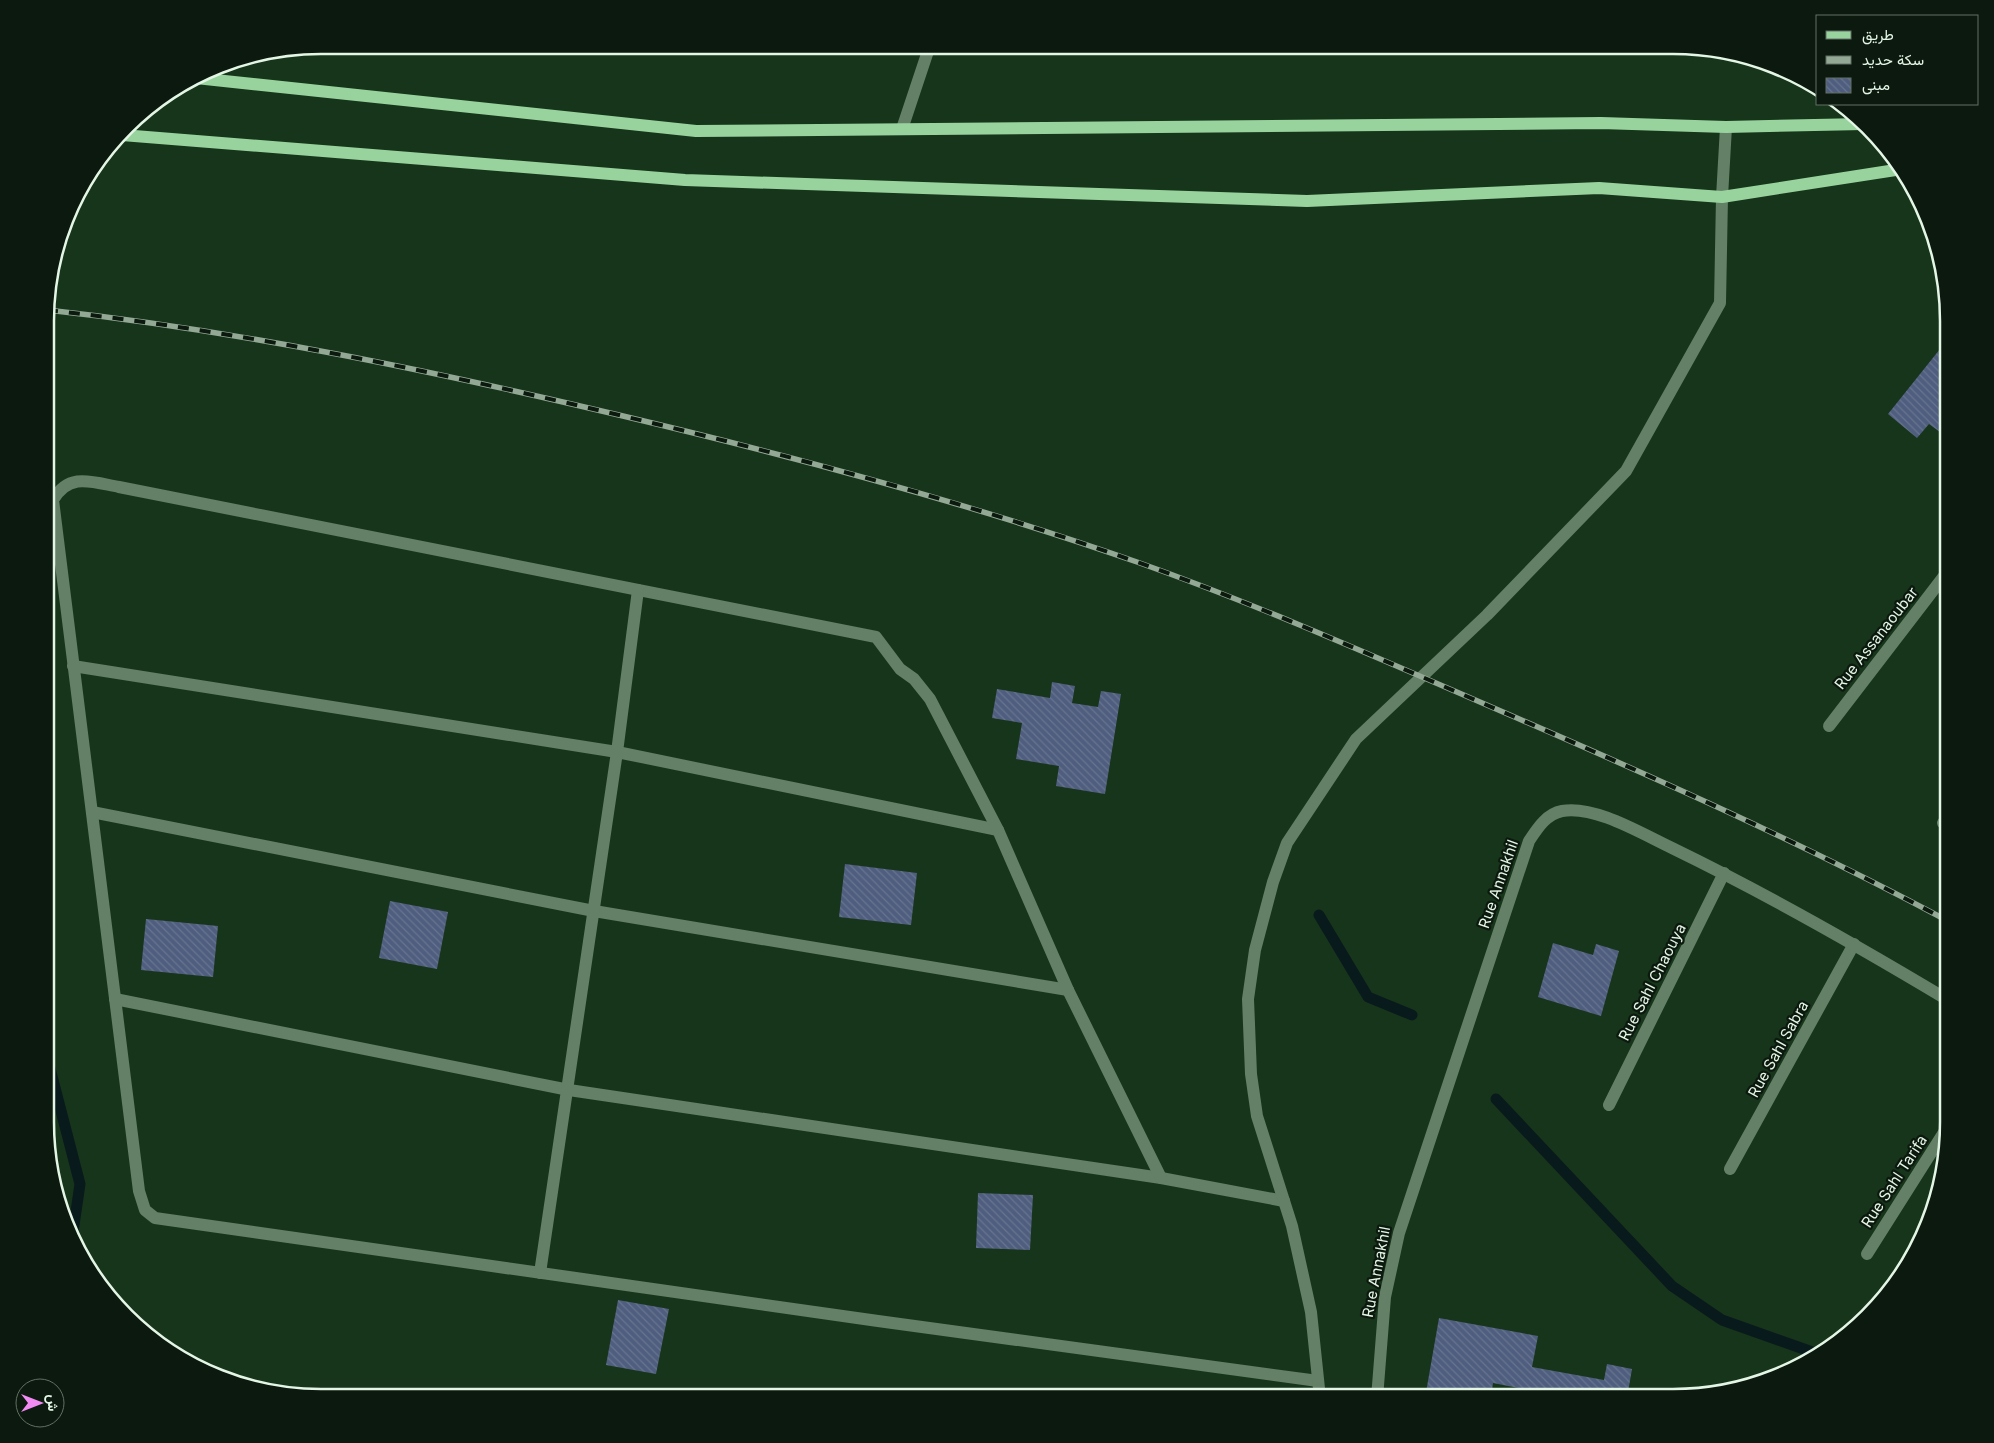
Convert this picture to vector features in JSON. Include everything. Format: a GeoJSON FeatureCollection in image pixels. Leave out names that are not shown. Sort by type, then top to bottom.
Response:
{"type":"FeatureCollection","features":[{"type":"Feature","properties":{"kind":"main road"},"geometry":{"type":"LineString","coordinates":[[207,79],[696,131],[1601,123],[1726,127],[1854,124]]}},
{"type":"Feature","properties":{"kind":"main road"},"geometry":{"type":"LineString","coordinates":[[129,136],[685,180],[1307,201],[1599,188],[1722,197],[1893,169]]}},
{"type":"Feature","properties":{"kind":"street"},"geometry":{"type":"LineString","coordinates":[[902,129],[927,54]]}},
{"type":"Feature","properties":{"kind":"street"},"geometry":{"type":"LineString","coordinates":[[1319,1389],[1311,1312],[1292,1226],[1258,1116],[1253,1093],[1248,999],[1255,950],[1273,882],[1287,843],[1356,739],[1487,615],[1626,471],[1720,303],[1722,197],[1726,127]]}},
{"type":"Feature","properties":{"kind":"street"},"geometry":{"type":"LineString","coordinates":[[54,497],[59,488],[72,482],[85,481],[876,637],[900,669],[914,679],[930,699],[998,830],[1068,990],[1161,1178]]}},
{"type":"Feature","properties":{"kind":"street"},"geometry":{"type":"LineString","coordinates":[[54,516],[139,1192],[145,1210],[155,1218],[1318,1380]]}},
{"type":"Feature","properties":{"kind":"street","name":"Rue Assanaoubar"},"geometry":{"type":"LineString","coordinates":[[1829,726],[1940,581]]}},
{"type":"Feature","properties":{"kind":"street"},"geometry":{"type":"LineString","coordinates":[[540,1273],[569,1090],[638,590]]}},
{"type":"Feature","properties":{"kind":"street"},"geometry":{"type":"LineString","coordinates":[[73,666],[617,752],[998,830]]}},
{"type":"Feature","properties":{"kind":"street","name":"Rue Annakhil"},"geometry":{"type":"LineString","coordinates":[[1378,1389],[1385,1297],[1399,1233],[1529,841],[1538,826],[1562,811],[1587,812],[1616,822],[1724,873],[1854,944],[1940,995]]}},
{"type":"Feature","properties":{"kind":"street"},"geometry":{"type":"LineString","coordinates":[[92,812],[594,911],[1068,990]]}},
{"type":"Feature","properties":{"kind":"street","name":"Rue Sahl Chaouya"},"geometry":{"type":"LineString","coordinates":[[1609,1105],[1724,873]]}},
{"type":"Feature","properties":{"kind":"street","name":"Rue Sahl Sabra"},"geometry":{"type":"LineString","coordinates":[[1730,1169],[1854,944]]}},
{"type":"Feature","properties":{"kind":"street"},"geometry":{"type":"LineString","coordinates":[[115,999],[569,1090],[1161,1178],[1284,1201]]}},
{"type":"Feature","properties":{"kind":"street","name":"Rue Sahl Tarifa"},"geometry":{"type":"LineString","coordinates":[[1867,1254],[1940,1139]]}},
{"type":"Feature","properties":{"kind":"building"},"geometry":{"type":"Polygon","coordinates":[[[1940,349],[1940,432],[1929,424],[1917,438],[1888,414],[1940,349]]]}},
{"type":"Feature","properties":{"kind":"building"},"geometry":{"type":"Polygon","coordinates":[[[1052,682],[1075,686],[1072,703],[1098,707],[1101,691],[1121,694],[1105,794],[1056,786],[1059,766],[1016,759],[1022,723],[992,718],[997,689],[1050,698],[1052,682]]]}},
{"type":"Feature","properties":{"kind":"building"},"geometry":{"type":"Polygon","coordinates":[[[845,864],[917,873],[911,925],[839,917],[845,864]]]}},
{"type":"Feature","properties":{"kind":"building"},"geometry":{"type":"Polygon","coordinates":[[[390,901],[448,912],[437,969],[379,958],[390,901]]]}},
{"type":"Feature","properties":{"kind":"building"},"geometry":{"type":"Polygon","coordinates":[[[146,919],[218,926],[213,977],[141,970],[146,919]]]}},
{"type":"Feature","properties":{"kind":"building"},"geometry":{"type":"Polygon","coordinates":[[[1553,943],[1593,955],[1596,944],[1619,951],[1601,1016],[1538,997],[1553,943]]]}},
{"type":"Feature","properties":{"kind":"building"},"geometry":{"type":"Polygon","coordinates":[[[978,1193],[1033,1195],[1030,1250],[976,1248],[978,1193]]]}},
{"type":"Feature","properties":{"kind":"building"},"geometry":{"type":"Polygon","coordinates":[[[618,1300],[669,1309],[656,1374],[606,1365],[618,1300]]]}},
{"type":"Feature","properties":{"kind":"building"},"geometry":{"type":"Polygon","coordinates":[[[1439,1318],[1538,1336],[1532,1367],[1604,1380],[1607,1364],[1632,1369],[1629,1389],[1524,1389],[1493,1383],[1492,1389],[1427,1389],[1439,1318]]]}},
{"type":"Feature","properties":{"kind":"waterway"},"geometry":{"type":"LineString","coordinates":[[1319,915],[1368,997],[1412,1015]]}},
{"type":"Feature","properties":{"kind":"waterway"},"geometry":{"type":"LineString","coordinates":[[54,1084],[80,1184],[74,1224]]}},
{"type":"Feature","properties":{"kind":"waterway"},"geometry":{"type":"LineString","coordinates":[[1496,1099],[1672,1286],[1722,1320],[1810,1351]]}},
{"type":"Feature","properties":{"kind":"railway"},"geometry":{"type":"LineString","coordinates":[[54,311],[192,329],[264,341],[408,368],[552,399],[882,482],[1074,540],[1184,579],[1278,616],[1565,739],[1786,839],[1940,917]]}}]}
